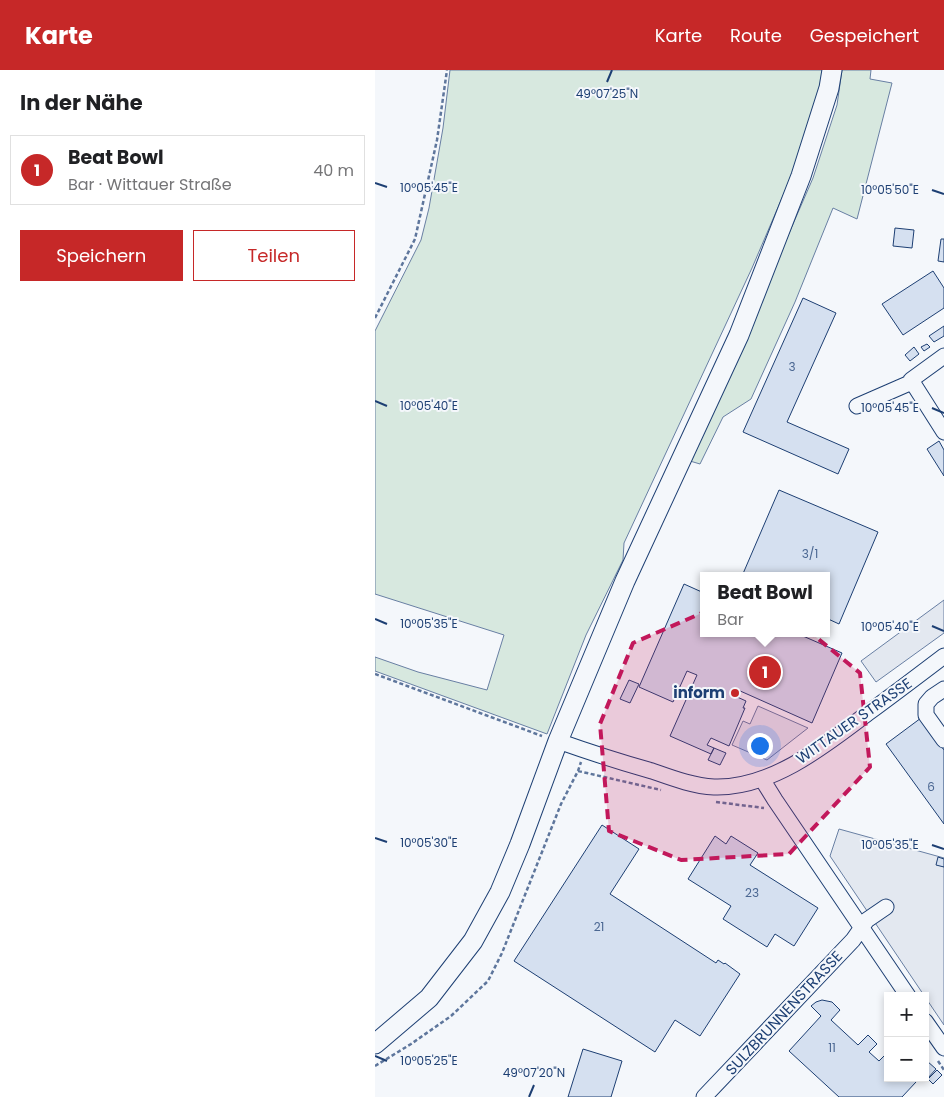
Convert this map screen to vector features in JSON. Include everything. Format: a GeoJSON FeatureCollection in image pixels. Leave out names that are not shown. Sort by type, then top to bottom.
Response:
{"type":"FeatureCollection","features":[{"type":"Feature","properties":{"kind":"main road"},"geometry":{"type":"LineString","coordinates":[[375,1044],[429,998],[473,941],[500,892],[558,741],[625,581],[739,334],[801,176],[829,88],[832,70]]}},
{"type":"Feature","properties":{"kind":"street"},"geometry":{"type":"LineString","coordinates":[[857,406],[912,382],[911,380],[944,356]]}},
{"type":"Feature","properties":{"kind":"street"},"geometry":{"type":"LineString","coordinates":[[912,382],[944,432]]}},
{"type":"Feature","properties":{"kind":"street","name":"WITTAUER STRASSE"},"geometry":{"type":"LineString","coordinates":[[558,741],[687,782],[714,787],[739,785],[789,767],[825,746],[944,656]]}},
{"type":"Feature","properties":{"kind":"street"},"geometry":{"type":"LineString","coordinates":[[944,689],[932,697],[926,704],[926,715],[944,740]]}},
{"type":"Feature","properties":{"kind":"street"},"geometry":{"type":"LineString","coordinates":[[762,778],[905,992]]}},
{"type":"Feature","properties":{"kind":"street","name":"SULZBRUNNENSTRASSE"},"geometry":{"type":"LineString","coordinates":[[704,1097],[853,940],[867,920],[886,907]]}},
{"type":"Feature","properties":{"kind":"street"},"geometry":{"type":"LineString","coordinates":[[929,1027],[944,1048]]}},
{"type":"Feature","properties":{"kind":"path"},"geometry":{"type":"LineString","coordinates":[[375,318],[415,239],[437,140],[447,70]]}},
{"type":"Feature","properties":{"kind":"path"},"geometry":{"type":"LineString","coordinates":[[375,674],[558,741]]}},
{"type":"Feature","properties":{"kind":"highlighted area"},"geometry":{"type":"Polygon","coordinates":[[[757,589],[860,673],[870,767],[789,854],[681,860],[609,831],[600,724],[633,643],[757,589]]]}},
{"type":"Feature","properties":{"kind":"shaded area"},"geometry":{"type":"Polygon","coordinates":[[[450,70],[824,70],[820,96],[788,184],[752,268],[624,543],[623,560],[586,635],[547,734],[375,671],[375,657],[418,672],[487,690],[504,635],[375,594],[375,331],[421,240],[429,208],[443,128],[450,70]]]}},
{"type":"Feature","properties":{"kind":"shaded area"},"geometry":{"type":"Polygon","coordinates":[[[842,70],[871,70],[870,79],[892,83],[857,219],[833,208],[795,302],[751,399],[723,417],[700,464],[690,461],[813,178],[837,105],[842,70]]]}},
{"type":"Feature","properties":{"kind":"shaded area"},"geometry":{"type":"Polygon","coordinates":[[[944,600],[944,633],[876,682],[861,661],[944,600]]]}},
{"type":"Feature","properties":{"kind":"shaded area"},"geometry":{"type":"Polygon","coordinates":[[[758,706],[808,728],[767,760],[732,745],[743,721],[750,724],[758,706]]]}},
{"type":"Feature","properties":{"kind":"shaded area"},"geometry":{"type":"Polygon","coordinates":[[[839,829],[944,858],[944,1025],[929,1003],[929,992],[922,992],[830,856],[839,829]]]}},
{"type":"Feature","properties":{"kind":"building"},"geometry":{"type":"Polygon","coordinates":[[[895,228],[914,230],[912,248],[893,246],[895,228]]]}},
{"type":"Feature","properties":{"kind":"building"},"geometry":{"type":"Polygon","coordinates":[[[941,239],[944,239],[944,262],[938,261],[941,239]]]}},
{"type":"Feature","properties":{"kind":"building"},"geometry":{"type":"Polygon","coordinates":[[[933,271],[944,288],[944,308],[903,335],[882,304],[933,271]]]}},
{"type":"Feature","properties":{"kind":"building"},"geometry":{"type":"Polygon","coordinates":[[[803,298],[836,313],[787,422],[849,449],[838,474],[743,432],[803,298]]]}},
{"type":"Feature","properties":{"kind":"building"},"geometry":{"type":"Polygon","coordinates":[[[944,326],[944,336],[934,342],[929,336],[944,326]]]}},
{"type":"Feature","properties":{"kind":"building"},"geometry":{"type":"Polygon","coordinates":[[[927,344],[930,347],[924,351],[921,347],[927,344]]]}},
{"type":"Feature","properties":{"kind":"building"},"geometry":{"type":"Polygon","coordinates":[[[914,347],[919,354],[910,361],[905,355],[914,347]]]}},
{"type":"Feature","properties":{"kind":"building"},"geometry":{"type":"Polygon","coordinates":[[[939,441],[944,450],[944,476],[927,449],[939,441]]]}},
{"type":"Feature","properties":{"kind":"building"},"geometry":{"type":"Polygon","coordinates":[[[779,490],[878,532],[839,624],[830,620],[830,572],[744,572],[779,490]]]}},
{"type":"Feature","properties":{"kind":"building"},"geometry":{"type":"Polygon","coordinates":[[[684,584],[700,591],[700,637],[805,637],[842,653],[812,723],[738,690],[735,696],[746,701],[743,708],[745,708],[729,746],[711,738],[707,745],[714,748],[711,754],[670,736],[697,675],[687,671],[673,702],[639,687],[684,584]]]}},
{"type":"Feature","properties":{"kind":"building"},"geometry":{"type":"Polygon","coordinates":[[[629,680],[639,684],[630,703],[620,699],[629,680]]]}},
{"type":"Feature","properties":{"kind":"building"},"geometry":{"type":"Polygon","coordinates":[[[921,718],[944,750],[944,824],[886,744],[921,718]]]}},
{"type":"Feature","properties":{"kind":"building"},"geometry":{"type":"Polygon","coordinates":[[[714,748],[726,753],[720,765],[708,760],[714,748]]]}},
{"type":"Feature","properties":{"kind":"building"},"geometry":{"type":"Polygon","coordinates":[[[602,825],[639,849],[610,894],[716,963],[718,960],[725,963],[740,974],[700,1036],[675,1020],[655,1052],[514,961],[602,825]]]}},
{"type":"Feature","properties":{"kind":"building"},"geometry":{"type":"Polygon","coordinates":[[[715,836],[726,844],[731,836],[758,853],[750,865],[818,908],[794,946],[775,934],[767,947],[723,919],[731,906],[688,879],[715,836]]]}},
{"type":"Feature","properties":{"kind":"building"},"geometry":{"type":"Polygon","coordinates":[[[938,857],[944,859],[944,867],[936,865],[938,857]]]}},
{"type":"Feature","properties":{"kind":"building"},"geometry":{"type":"Polygon","coordinates":[[[822,1000],[832,1002],[840,1010],[831,1020],[858,1045],[868,1035],[877,1044],[869,1052],[879,1061],[884,1056],[884,1082],[916,1082],[902,1097],[839,1097],[789,1051],[821,1016],[811,1006],[822,1000]]]}},
{"type":"Feature","properties":{"kind":"building"},"geometry":{"type":"Polygon","coordinates":[[[583,1049],[622,1061],[611,1097],[568,1097],[583,1049]]]}},
{"type":"Feature","properties":{"kind":"building"},"geometry":{"type":"Polygon","coordinates":[[[929,1063],[936,1069],[929,1077],[929,1063]]]}},
{"type":"Feature","properties":{"kind":"building"},"geometry":{"type":"Polygon","coordinates":[[[937,1070],[942,1075],[933,1084],[929,1078],[937,1070]]]}},
{"type":"Feature","properties":{"kind":"place","name":"Beat Bowl"},"geometry":{"type":"Point","coordinates":[765,672]}},
{"type":"Feature","properties":{"kind":"place","name":"inform"},"geometry":{"type":"Point","coordinates":[735,693]}}]}
